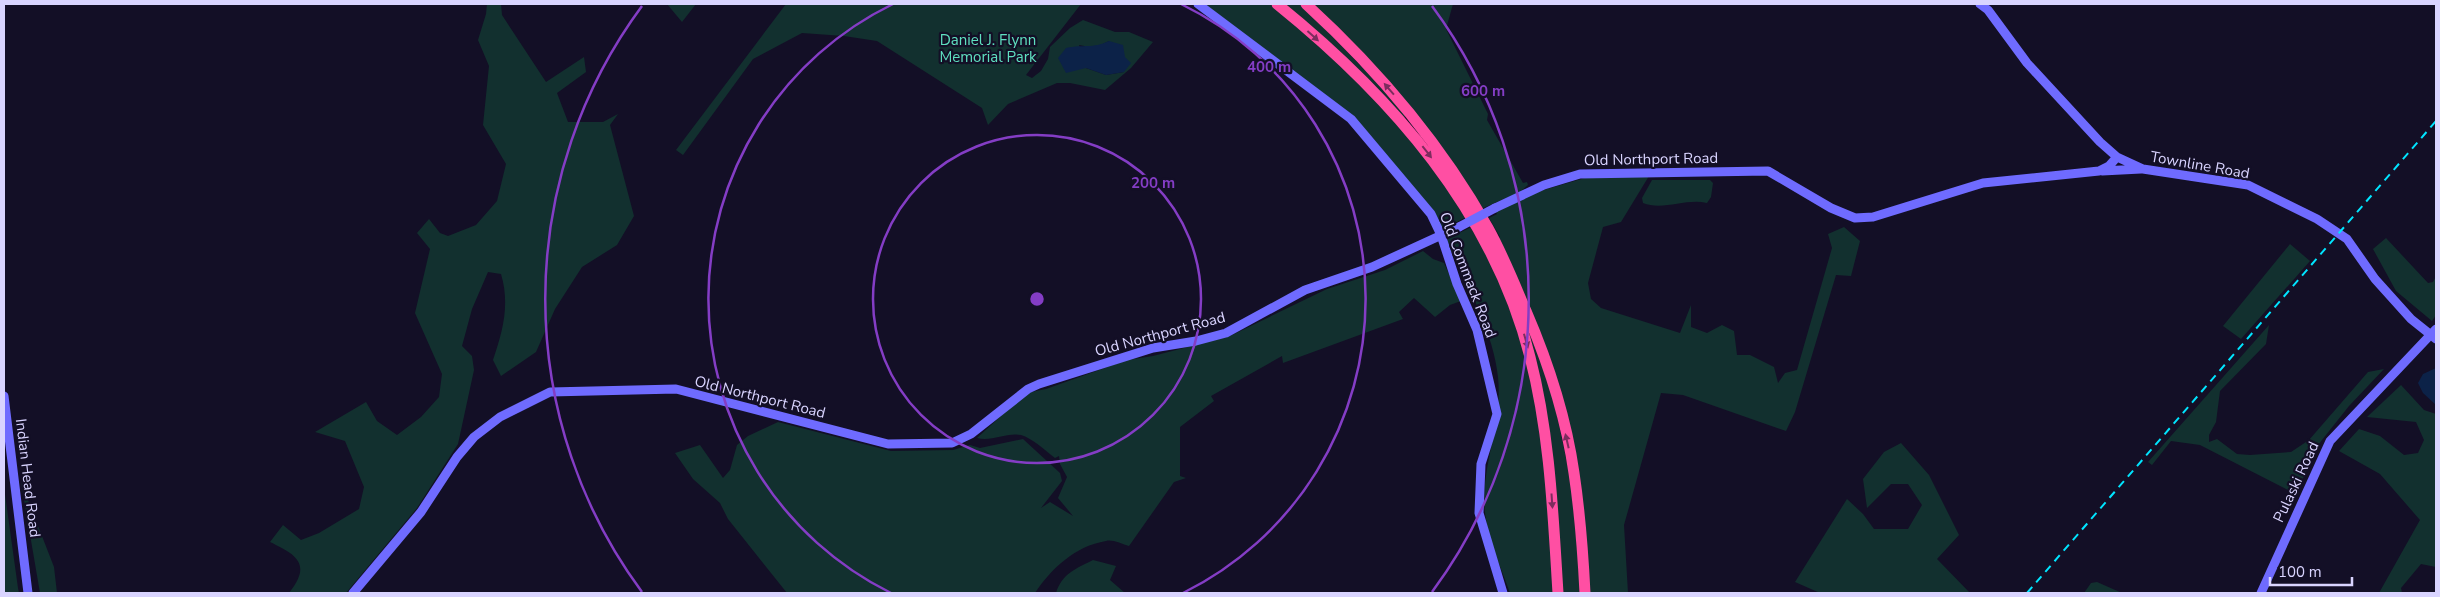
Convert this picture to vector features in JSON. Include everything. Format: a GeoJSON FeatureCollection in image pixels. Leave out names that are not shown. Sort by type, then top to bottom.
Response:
{"type":"FeatureCollection","features":[{"type":"Feature","properties":{"kind":"highway"},"geometry":{"type":"LineString","coordinates":[[1277,4],[1386,103],[1412,133],[1449,181],[1485,241],[1506,282],[1530,357],[1545,429],[1558,593]]}},
{"type":"Feature","properties":{"kind":"highway"},"geometry":{"type":"LineString","coordinates":[[1306,4],[1367,64],[1406,108],[1441,154],[1488,229],[1510,273],[1547,364],[1562,418],[1574,472],[1585,593]]}},
{"type":"Feature","properties":{"kind":"main road","name":"Old Commack Road"},"geometry":{"type":"LineString","coordinates":[[1198,4],[1352,119],[1431,214],[1441,235],[1457,284],[1477,330],[1497,414],[1481,464],[1479,514],[1503,593]]}},
{"type":"Feature","properties":{"kind":"main road","name":"Townline Road"},"geometry":{"type":"LineString","coordinates":[[1980,4],[1988,10],[2027,63],[2064,104],[2117,157],[2143,169],[2248,185],[2317,219],[2347,239],[2375,279],[2411,319],[2434,334]]}},
{"type":"Feature","properties":{"kind":"main road"},"geometry":{"type":"LineString","coordinates":[[2099,171],[2109,166],[2117,157]]}},
{"type":"Feature","properties":{"kind":"main road","name":"Old Northport Road"},"geometry":{"type":"LineString","coordinates":[[353,593],[421,512],[457,457],[474,437],[500,417],[550,392],[676,389],[888,444],[952,443],[972,434],[1028,389],[1153,348],[1211,338],[1226,333],[1305,290],[1380,264],[1544,185],[1580,174],[1768,171],[1831,208],[1855,218],[1873,217],[1983,183],[2099,171],[2143,169]]}},
{"type":"Feature","properties":{"kind":"main road","name":"Pulaski Road"},"geometry":{"type":"LineString","coordinates":[[2260,593],[2330,441],[2434,334]]}},
{"type":"Feature","properties":{"kind":"main road","name":"Indian Head Road"},"geometry":{"type":"LineString","coordinates":[[4,396],[6,428],[28,593]]}},
{"type":"Feature","properties":{"kind":"green space"},"geometry":{"type":"Polygon","coordinates":[[[487,4],[501,4],[502,15],[546,82],[584,57],[586,72],[557,93],[568,122],[603,122],[618,114],[610,125],[634,216],[617,245],[582,267],[555,309],[536,352],[501,376],[493,360],[500,339],[504,317],[504,285],[501,274],[488,272],[472,309],[462,346],[472,356],[474,370],[458,444],[417,508],[346,593],[289,593],[300,575],[298,562],[288,551],[270,542],[283,525],[301,540],[319,533],[359,509],[364,487],[345,441],[315,432],[366,402],[377,421],[397,435],[421,417],[439,397],[442,374],[415,313],[430,249],[417,233],[429,219],[440,233],[448,236],[476,225],[497,201],[506,164],[483,125],[489,66],[478,40],[487,4]]]}},
{"type":"Feature","properties":{"kind":"green space"},"geometry":{"type":"Polygon","coordinates":[[[667,4],[696,4],[682,22],[667,4]]]}},
{"type":"Feature","properties":{"kind":"green space","name":"Daniel J. Flynn Memorial Park"},"geometry":{"type":"Polygon","coordinates":[[[786,4],[1081,4],[1026,75],[1032,78],[1041,71],[1048,59],[1050,47],[1070,28],[1083,20],[1115,32],[1129,32],[1153,42],[1131,68],[1105,90],[1070,83],[1057,83],[1008,104],[988,125],[982,108],[877,41],[802,33],[753,59],[683,155],[676,150],[786,4]],[[1109,41],[1095,48],[1079,45],[1086,68],[1106,75],[1124,72],[1109,41]]]}},
{"type":"Feature","properties":{"kind":"green space"},"geometry":{"type":"Polygon","coordinates":[[[1202,4],[1271,4],[1334,59],[1392,117],[1445,180],[1468,216],[1444,229],[1347,111],[1202,4]]]}},
{"type":"Feature","properties":{"kind":"green space"},"geometry":{"type":"Polygon","coordinates":[[[1283,4],[1301,4],[1407,114],[1404,118],[1283,4]]]}},
{"type":"Feature","properties":{"kind":"green space"},"geometry":{"type":"Polygon","coordinates":[[[1312,4],[1453,4],[1446,29],[1488,114],[1487,120],[1523,183],[1527,182],[1528,185],[1520,192],[1481,209],[1458,171],[1312,4]]]}},
{"type":"Feature","properties":{"kind":"green space"},"geometry":{"type":"Polygon","coordinates":[[[1595,175],[1649,176],[1621,222],[1603,227],[1588,283],[1591,299],[1601,308],[1680,333],[1691,305],[1691,327],[1707,333],[1722,325],[1734,331],[1737,355],[1750,355],[1774,367],[1778,383],[1785,373],[1797,370],[1832,248],[1828,234],[1844,227],[1860,241],[1851,276],[1836,275],[1795,412],[1786,431],[1683,395],[1661,393],[1624,525],[1628,593],[1588,593],[1566,413],[1498,239],[1500,237],[1489,218],[1497,214],[1496,212],[1530,194],[1595,175]]]}},
{"type":"Feature","properties":{"kind":"green space"},"geometry":{"type":"Polygon","coordinates":[[[1652,180],[1710,180],[1713,183],[1711,197],[1707,203],[1691,202],[1658,206],[1643,203],[1642,198],[1652,180]]]}},
{"type":"Feature","properties":{"kind":"green space"},"geometry":{"type":"Polygon","coordinates":[[[1474,226],[1488,252],[1527,356],[1541,420],[1555,593],[1510,593],[1492,544],[1487,523],[1484,496],[1497,412],[1498,377],[1491,342],[1485,325],[1447,242],[1448,238],[1474,226]]]}},
{"type":"Feature","properties":{"kind":"green space"},"geometry":{"type":"Polygon","coordinates":[[[2386,238],[2428,283],[2433,282],[2436,276],[2436,315],[2432,321],[2396,291],[2373,249],[2386,238]]]}},
{"type":"Feature","properties":{"kind":"green space"},"geometry":{"type":"Polygon","coordinates":[[[2290,244],[2310,261],[2241,339],[2223,326],[2290,244]]]}},
{"type":"Feature","properties":{"kind":"green space"},"geometry":{"type":"Polygon","coordinates":[[[1423,251],[1433,259],[1444,263],[1461,301],[1450,305],[1435,317],[1414,298],[1399,312],[1403,319],[1283,363],[1282,356],[1211,396],[1214,401],[1180,427],[1180,476],[1186,478],[1174,482],[1129,546],[1108,541],[1074,553],[1048,575],[1035,593],[787,593],[728,519],[720,503],[693,479],[675,453],[700,445],[723,478],[730,470],[737,445],[748,436],[778,422],[891,451],[953,450],[970,445],[980,448],[1023,439],[1060,473],[1062,481],[1041,508],[1050,502],[1073,516],[1058,498],[1067,477],[1060,464],[1059,456],[1055,458],[1021,435],[1015,434],[988,439],[977,438],[1026,393],[1046,389],[1127,360],[1153,356],[1230,336],[1327,289],[1385,270],[1423,251]]]}},
{"type":"Feature","properties":{"kind":"green space"},"geometry":{"type":"Polygon","coordinates":[[[2269,325],[2266,344],[2220,391],[2216,422],[2209,435],[2209,442],[2217,439],[2237,454],[2291,452],[2309,440],[2368,372],[2384,369],[2349,406],[2318,445],[2296,494],[2200,445],[2171,441],[2152,465],[2148,462],[2269,325]]]}},
{"type":"Feature","properties":{"kind":"green space"},"geometry":{"type":"Polygon","coordinates":[[[1531,329],[1554,401],[1571,482],[1581,593],[1562,593],[1527,331],[1531,329]]]}},
{"type":"Feature","properties":{"kind":"green space"},"geometry":{"type":"Polygon","coordinates":[[[2401,385],[2424,410],[2436,414],[2436,567],[2421,564],[2401,588],[2402,593],[2379,593],[2420,520],[2380,474],[2339,451],[2359,429],[2380,436],[2404,455],[2418,453],[2424,440],[2416,422],[2367,417],[2401,385]]]}},
{"type":"Feature","properties":{"kind":"green space"},"geometry":{"type":"Polygon","coordinates":[[[1901,443],[1929,475],[1959,535],[1937,559],[1970,593],[1820,593],[1795,582],[1847,499],[1863,514],[1874,529],[1908,529],[1922,505],[1908,484],[1891,484],[1867,508],[1863,479],[1884,452],[1901,443]]]}},
{"type":"Feature","properties":{"kind":"green space"},"geometry":{"type":"Polygon","coordinates":[[[21,482],[54,567],[57,593],[40,593],[21,482]]]}},
{"type":"Feature","properties":{"kind":"green space"},"geometry":{"type":"Polygon","coordinates":[[[4,487],[18,588],[19,593],[4,593],[4,487]]]}},
{"type":"Feature","properties":{"kind":"green space"},"geometry":{"type":"Polygon","coordinates":[[[1093,560],[1116,566],[1110,580],[1125,593],[1056,593],[1066,577],[1075,569],[1093,560]]]}},
{"type":"Feature","properties":{"kind":"green space"},"geometry":{"type":"Polygon","coordinates":[[[2097,582],[2122,593],[2084,593],[2091,583],[2097,582]]]}},
{"type":"Feature","properties":{"kind":"water"},"geometry":{"type":"Polygon","coordinates":[[[1109,41],[1123,45],[1125,57],[1131,63],[1124,72],[1106,75],[1086,68],[1066,73],[1058,58],[1066,48],[1093,46],[1109,41]]]}},
{"type":"Feature","properties":{"kind":"water"},"geometry":{"type":"Polygon","coordinates":[[[2436,368],[2436,405],[2423,393],[2418,383],[2423,374],[2436,368]]]}},
{"type":"Feature","properties":{"kind":"railway"},"geometry":{"type":"LineString","coordinates":[[2027,593],[2436,121]]}}]}
